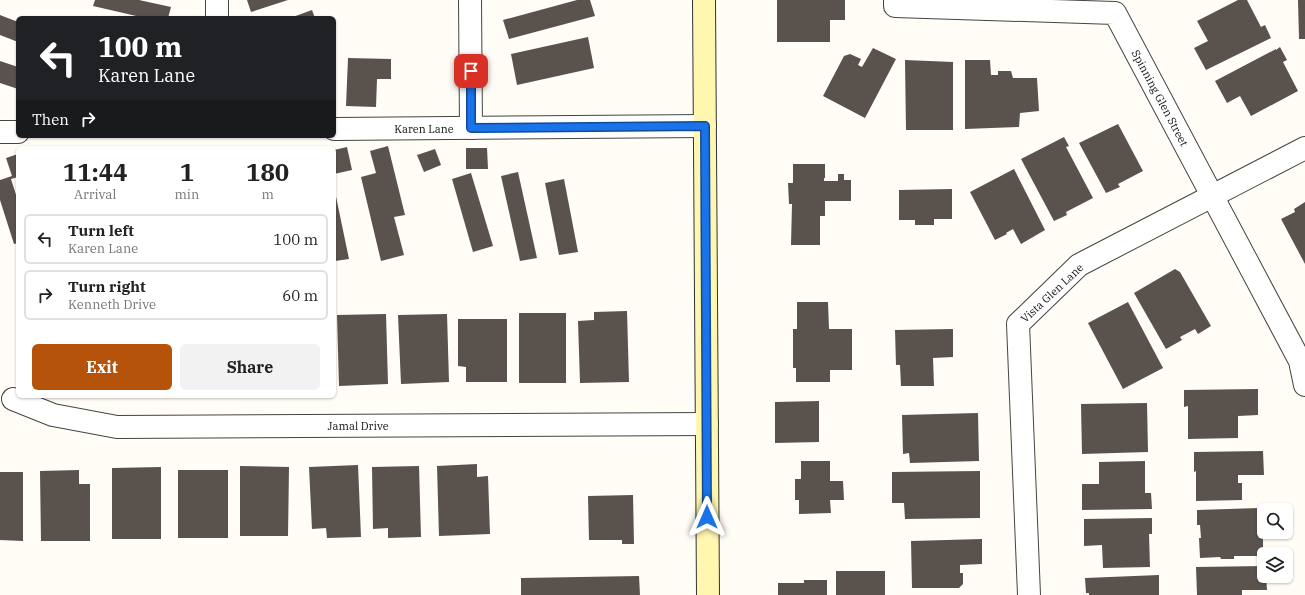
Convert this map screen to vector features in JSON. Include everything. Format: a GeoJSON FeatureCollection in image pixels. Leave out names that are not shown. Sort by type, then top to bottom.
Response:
{"type":"FeatureCollection","features":[{"type":"Feature","properties":{"kind":"street"},"geometry":{"type":"LineString","coordinates":[[217,0],[217,16]]}},
{"type":"Feature","properties":{"kind":"street"},"geometry":{"type":"LineString","coordinates":[[470,0],[471,128]]}},
{"type":"Feature","properties":{"kind":"street"},"geometry":{"type":"LineString","coordinates":[[704,0],[708,595]]}},
{"type":"Feature","properties":{"kind":"street","name":"Spinning Glen Street"},"geometry":{"type":"LineString","coordinates":[[895,0],[895,6],[1115,13],[1300,361],[1305,385]]}},
{"type":"Feature","properties":{"kind":"street","name":"Karen Lane"},"geometry":{"type":"LineString","coordinates":[[336,129],[705,126]]}},
{"type":"Feature","properties":{"kind":"street"},"geometry":{"type":"LineString","coordinates":[[0,132],[16,132]]}},
{"type":"Feature","properties":{"kind":"street","name":"Vista Glen Lane"},"geometry":{"type":"LineString","coordinates":[[1029,595],[1018,324],[1079,265],[1305,148]]}},
{"type":"Feature","properties":{"kind":"street","name":"Jamal Drive"},"geometry":{"type":"LineString","coordinates":[[13,399],[53,415],[117,427],[707,424]]}},
{"type":"Feature","properties":{"kind":"building"},"geometry":{"type":"Polygon","coordinates":[[[95,0],[139,0],[171,7],[169,16],[136,16],[93,6],[95,0]]]}},
{"type":"Feature","properties":{"kind":"building"},"geometry":{"type":"Polygon","coordinates":[[[247,0],[288,0],[251,12],[247,0]]]}},
{"type":"Feature","properties":{"kind":"building"},"geometry":{"type":"Polygon","coordinates":[[[577,0],[590,0],[595,16],[509,39],[503,20],[577,0]]]}},
{"type":"Feature","properties":{"kind":"building"},"geometry":{"type":"Polygon","coordinates":[[[777,0],[845,0],[845,20],[830,20],[830,42],[777,42],[777,0]]]}},
{"type":"Feature","properties":{"kind":"building"},"geometry":{"type":"Polygon","coordinates":[[[1238,0],[1247,0],[1261,27],[1265,25],[1271,38],[1206,70],[1194,48],[1208,41],[1197,21],[1238,0]]]}},
{"type":"Feature","properties":{"kind":"building"},"geometry":{"type":"Polygon","coordinates":[[[1298,0],[1305,0],[1305,39],[1299,39],[1298,0]]]}},
{"type":"Feature","properties":{"kind":"building"},"geometry":{"type":"Polygon","coordinates":[[[312,10],[314,16],[296,16],[312,10]]]}},
{"type":"Feature","properties":{"kind":"building"},"geometry":{"type":"Polygon","coordinates":[[[0,15],[16,21],[16,41],[0,35],[0,15]]]}},
{"type":"Feature","properties":{"kind":"building"},"geometry":{"type":"Polygon","coordinates":[[[588,37],[594,68],[517,85],[511,54],[588,37]]]}},
{"type":"Feature","properties":{"kind":"building"},"geometry":{"type":"Polygon","coordinates":[[[1280,47],[1287,60],[1283,62],[1298,91],[1251,116],[1240,96],[1227,103],[1215,81],[1280,47]]]}},
{"type":"Feature","properties":{"kind":"building"},"geometry":{"type":"Polygon","coordinates":[[[873,48],[896,59],[865,118],[823,96],[844,56],[850,54],[861,59],[858,65],[862,67],[873,48]]]}},
{"type":"Feature","properties":{"kind":"building"},"geometry":{"type":"Polygon","coordinates":[[[348,58],[391,59],[391,79],[377,79],[376,107],[346,106],[348,58]]]}},
{"type":"Feature","properties":{"kind":"building"},"geometry":{"type":"Polygon","coordinates":[[[905,60],[953,62],[953,130],[906,130],[905,60]]]}},
{"type":"Feature","properties":{"kind":"building"},"geometry":{"type":"Polygon","coordinates":[[[965,60],[990,60],[991,75],[998,75],[998,71],[1011,71],[1013,78],[1037,78],[1039,111],[1020,113],[1019,127],[965,129],[965,60]]]}},
{"type":"Feature","properties":{"kind":"building"},"geometry":{"type":"Polygon","coordinates":[[[0,61],[16,66],[16,88],[0,83],[0,61]]]}},
{"type":"Feature","properties":{"kind":"building"},"geometry":{"type":"Polygon","coordinates":[[[1118,124],[1143,171],[1118,184],[1120,187],[1106,193],[1079,143],[1118,124]]]}},
{"type":"Feature","properties":{"kind":"building"},"geometry":{"type":"Polygon","coordinates":[[[1064,137],[1069,146],[1066,147],[1093,198],[1066,212],[1067,215],[1054,221],[1021,159],[1064,137]]]}},
{"type":"Feature","properties":{"kind":"building"},"geometry":{"type":"Polygon","coordinates":[[[388,146],[405,215],[394,217],[404,255],[381,261],[361,177],[376,173],[370,151],[388,146]]]}},
{"type":"Feature","properties":{"kind":"building"},"geometry":{"type":"Polygon","coordinates":[[[347,147],[352,170],[336,174],[336,150],[347,147]]]}},
{"type":"Feature","properties":{"kind":"building"},"geometry":{"type":"Polygon","coordinates":[[[466,148],[487,148],[488,169],[466,169],[466,148]]]}},
{"type":"Feature","properties":{"kind":"building"},"geometry":{"type":"Polygon","coordinates":[[[435,149],[441,165],[424,172],[417,155],[435,149]]]}},
{"type":"Feature","properties":{"kind":"building"},"geometry":{"type":"Polygon","coordinates":[[[16,155],[16,178],[11,179],[16,195],[16,244],[14,244],[0,200],[0,180],[12,176],[6,158],[16,155]]]}},
{"type":"Feature","properties":{"kind":"building"},"geometry":{"type":"Polygon","coordinates":[[[793,164],[825,164],[824,181],[838,181],[838,174],[844,174],[844,180],[851,180],[851,201],[825,201],[825,216],[820,216],[820,245],[791,245],[792,204],[789,204],[788,183],[793,183],[793,164]]]}},
{"type":"Feature","properties":{"kind":"building"},"geometry":{"type":"Polygon","coordinates":[[[1014,169],[1045,230],[1021,244],[1013,229],[995,240],[970,192],[1014,169]]]}},
{"type":"Feature","properties":{"kind":"building"},"geometry":{"type":"Polygon","coordinates":[[[518,172],[537,258],[520,261],[501,176],[518,172]]]}},
{"type":"Feature","properties":{"kind":"building"},"geometry":{"type":"Polygon","coordinates":[[[471,173],[493,246],[473,252],[452,179],[471,173]]]}},
{"type":"Feature","properties":{"kind":"building"},"geometry":{"type":"Polygon","coordinates":[[[564,179],[578,252],[559,255],[545,183],[564,179]]]}},
{"type":"Feature","properties":{"kind":"building"},"geometry":{"type":"Polygon","coordinates":[[[952,189],[952,219],[934,219],[934,225],[915,225],[915,220],[899,220],[899,190],[952,189]]]}},
{"type":"Feature","properties":{"kind":"building"},"geometry":{"type":"Polygon","coordinates":[[[336,197],[349,259],[336,261],[336,197]]]}},
{"type":"Feature","properties":{"kind":"building"},"geometry":{"type":"Polygon","coordinates":[[[1305,202],[1305,264],[1281,219],[1295,212],[1294,209],[1305,202]]]}},
{"type":"Feature","properties":{"kind":"building"},"geometry":{"type":"Polygon","coordinates":[[[1175,269],[1180,272],[1211,326],[1198,334],[1195,329],[1180,337],[1182,340],[1166,349],[1134,293],[1175,269]]]}},
{"type":"Feature","properties":{"kind":"building"},"geometry":{"type":"Polygon","coordinates":[[[797,302],[828,302],[829,329],[852,329],[852,370],[830,370],[830,382],[796,382],[796,368],[793,368],[793,329],[797,329],[797,302]]]}},
{"type":"Feature","properties":{"kind":"building"},"geometry":{"type":"Polygon","coordinates":[[[1128,302],[1163,368],[1123,389],[1088,323],[1128,302]]]}},
{"type":"Feature","properties":{"kind":"building"},"geometry":{"type":"Polygon","coordinates":[[[627,311],[629,382],[580,383],[578,321],[594,320],[594,312],[627,311]]]}},
{"type":"Feature","properties":{"kind":"building"},"geometry":{"type":"Polygon","coordinates":[[[519,313],[566,313],[566,383],[519,383],[519,313]]]}},
{"type":"Feature","properties":{"kind":"building"},"geometry":{"type":"Polygon","coordinates":[[[386,314],[388,384],[339,386],[337,315],[386,314]]]}},
{"type":"Feature","properties":{"kind":"building"},"geometry":{"type":"Polygon","coordinates":[[[447,314],[449,382],[401,384],[398,315],[447,314]]]}},
{"type":"Feature","properties":{"kind":"building"},"geometry":{"type":"Polygon","coordinates":[[[458,319],[507,319],[507,382],[466,382],[466,367],[458,366],[458,319]]]}},
{"type":"Feature","properties":{"kind":"building"},"geometry":{"type":"Polygon","coordinates":[[[953,329],[953,357],[933,358],[934,386],[901,386],[900,365],[896,365],[895,330],[953,329]]]}},
{"type":"Feature","properties":{"kind":"building"},"geometry":{"type":"Polygon","coordinates":[[[1258,389],[1258,415],[1238,416],[1238,438],[1188,439],[1188,406],[1184,407],[1184,390],[1258,389]]]}},
{"type":"Feature","properties":{"kind":"building"},"geometry":{"type":"Polygon","coordinates":[[[819,401],[819,442],[775,443],[775,402],[819,401]]]}},
{"type":"Feature","properties":{"kind":"building"},"geometry":{"type":"Polygon","coordinates":[[[1147,403],[1148,452],[1082,454],[1081,404],[1147,403]]]}},
{"type":"Feature","properties":{"kind":"building"},"geometry":{"type":"Polygon","coordinates":[[[978,413],[979,461],[910,463],[909,453],[903,454],[902,415],[978,413]]]}},
{"type":"Feature","properties":{"kind":"building"},"geometry":{"type":"Polygon","coordinates":[[[1263,451],[1264,475],[1238,475],[1238,483],[1242,483],[1242,500],[1196,501],[1196,471],[1194,472],[1194,452],[1263,451]]]}},
{"type":"Feature","properties":{"kind":"building"},"geometry":{"type":"Polygon","coordinates":[[[801,461],[830,461],[830,481],[843,481],[844,500],[830,500],[831,513],[799,514],[799,500],[795,500],[795,479],[801,479],[801,461]]]}},
{"type":"Feature","properties":{"kind":"building"},"geometry":{"type":"Polygon","coordinates":[[[1145,461],[1145,493],[1151,493],[1152,509],[1082,510],[1082,484],[1099,484],[1099,462],[1145,461]]]}},
{"type":"Feature","properties":{"kind":"building"},"geometry":{"type":"Polygon","coordinates":[[[477,464],[477,477],[488,476],[490,534],[439,536],[437,466],[477,464]]]}},
{"type":"Feature","properties":{"kind":"building"},"geometry":{"type":"Polygon","coordinates":[[[358,465],[361,537],[327,538],[326,528],[312,529],[309,467],[358,465]]]}},
{"type":"Feature","properties":{"kind":"building"},"geometry":{"type":"Polygon","coordinates":[[[240,466],[289,467],[288,536],[240,536],[240,466]]]}},
{"type":"Feature","properties":{"kind":"building"},"geometry":{"type":"Polygon","coordinates":[[[419,466],[421,537],[388,538],[388,528],[373,529],[372,467],[419,466]]]}},
{"type":"Feature","properties":{"kind":"building"},"geometry":{"type":"Polygon","coordinates":[[[161,467],[161,539],[112,539],[112,468],[161,467]]]}},
{"type":"Feature","properties":{"kind":"building"},"geometry":{"type":"Polygon","coordinates":[[[79,470],[79,484],[90,484],[90,541],[41,541],[40,471],[79,470]]]}},
{"type":"Feature","properties":{"kind":"building"},"geometry":{"type":"Polygon","coordinates":[[[178,470],[228,470],[228,538],[178,538],[178,470]]]}},
{"type":"Feature","properties":{"kind":"building"},"geometry":{"type":"Polygon","coordinates":[[[980,471],[980,518],[905,519],[904,503],[892,503],[892,472],[980,471]]]}},
{"type":"Feature","properties":{"kind":"building"},"geometry":{"type":"Polygon","coordinates":[[[0,472],[23,472],[23,541],[0,540],[0,472]]]}},
{"type":"Feature","properties":{"kind":"building"},"geometry":{"type":"Polygon","coordinates":[[[633,495],[634,544],[622,544],[622,540],[589,540],[588,496],[633,495]]]}},
{"type":"Feature","properties":{"kind":"building"},"geometry":{"type":"Polygon","coordinates":[[[1257,508],[1257,539],[1263,539],[1263,547],[1257,547],[1257,556],[1234,556],[1234,559],[1221,559],[1220,557],[1200,558],[1199,538],[1201,538],[1200,525],[1197,525],[1197,510],[1257,508]]]}},
{"type":"Feature","properties":{"kind":"building"},"geometry":{"type":"Polygon","coordinates":[[[1152,518],[1152,534],[1149,534],[1150,567],[1103,568],[1102,545],[1084,546],[1084,519],[1152,518]]]}},
{"type":"Feature","properties":{"kind":"building"},"geometry":{"type":"Polygon","coordinates":[[[982,539],[982,564],[960,565],[960,573],[963,573],[963,584],[959,588],[912,588],[911,541],[982,539]]]}},
{"type":"Feature","properties":{"kind":"building"},"geometry":{"type":"Polygon","coordinates":[[[1257,566],[1257,583],[1266,583],[1267,590],[1242,590],[1242,595],[1197,595],[1196,567],[1257,566]]]}},
{"type":"Feature","properties":{"kind":"building"},"geometry":{"type":"Polygon","coordinates":[[[836,571],[885,571],[885,595],[836,595],[836,571]]]}},
{"type":"Feature","properties":{"kind":"building"},"geometry":{"type":"Polygon","coordinates":[[[1159,575],[1159,595],[1089,595],[1089,593],[1086,593],[1085,578],[1159,575]]]}},
{"type":"Feature","properties":{"kind":"building"},"geometry":{"type":"Polygon","coordinates":[[[639,576],[640,595],[521,595],[521,578],[639,576]]]}},
{"type":"Feature","properties":{"kind":"building"},"geometry":{"type":"Polygon","coordinates":[[[804,580],[827,580],[827,595],[778,595],[778,583],[804,583],[804,580]]]}},
{"type":"Feature","properties":{"kind":"route"},"geometry":{"type":"LineString","coordinates":[[471,71],[471,128],[705,126],[707,517]]}}]}
